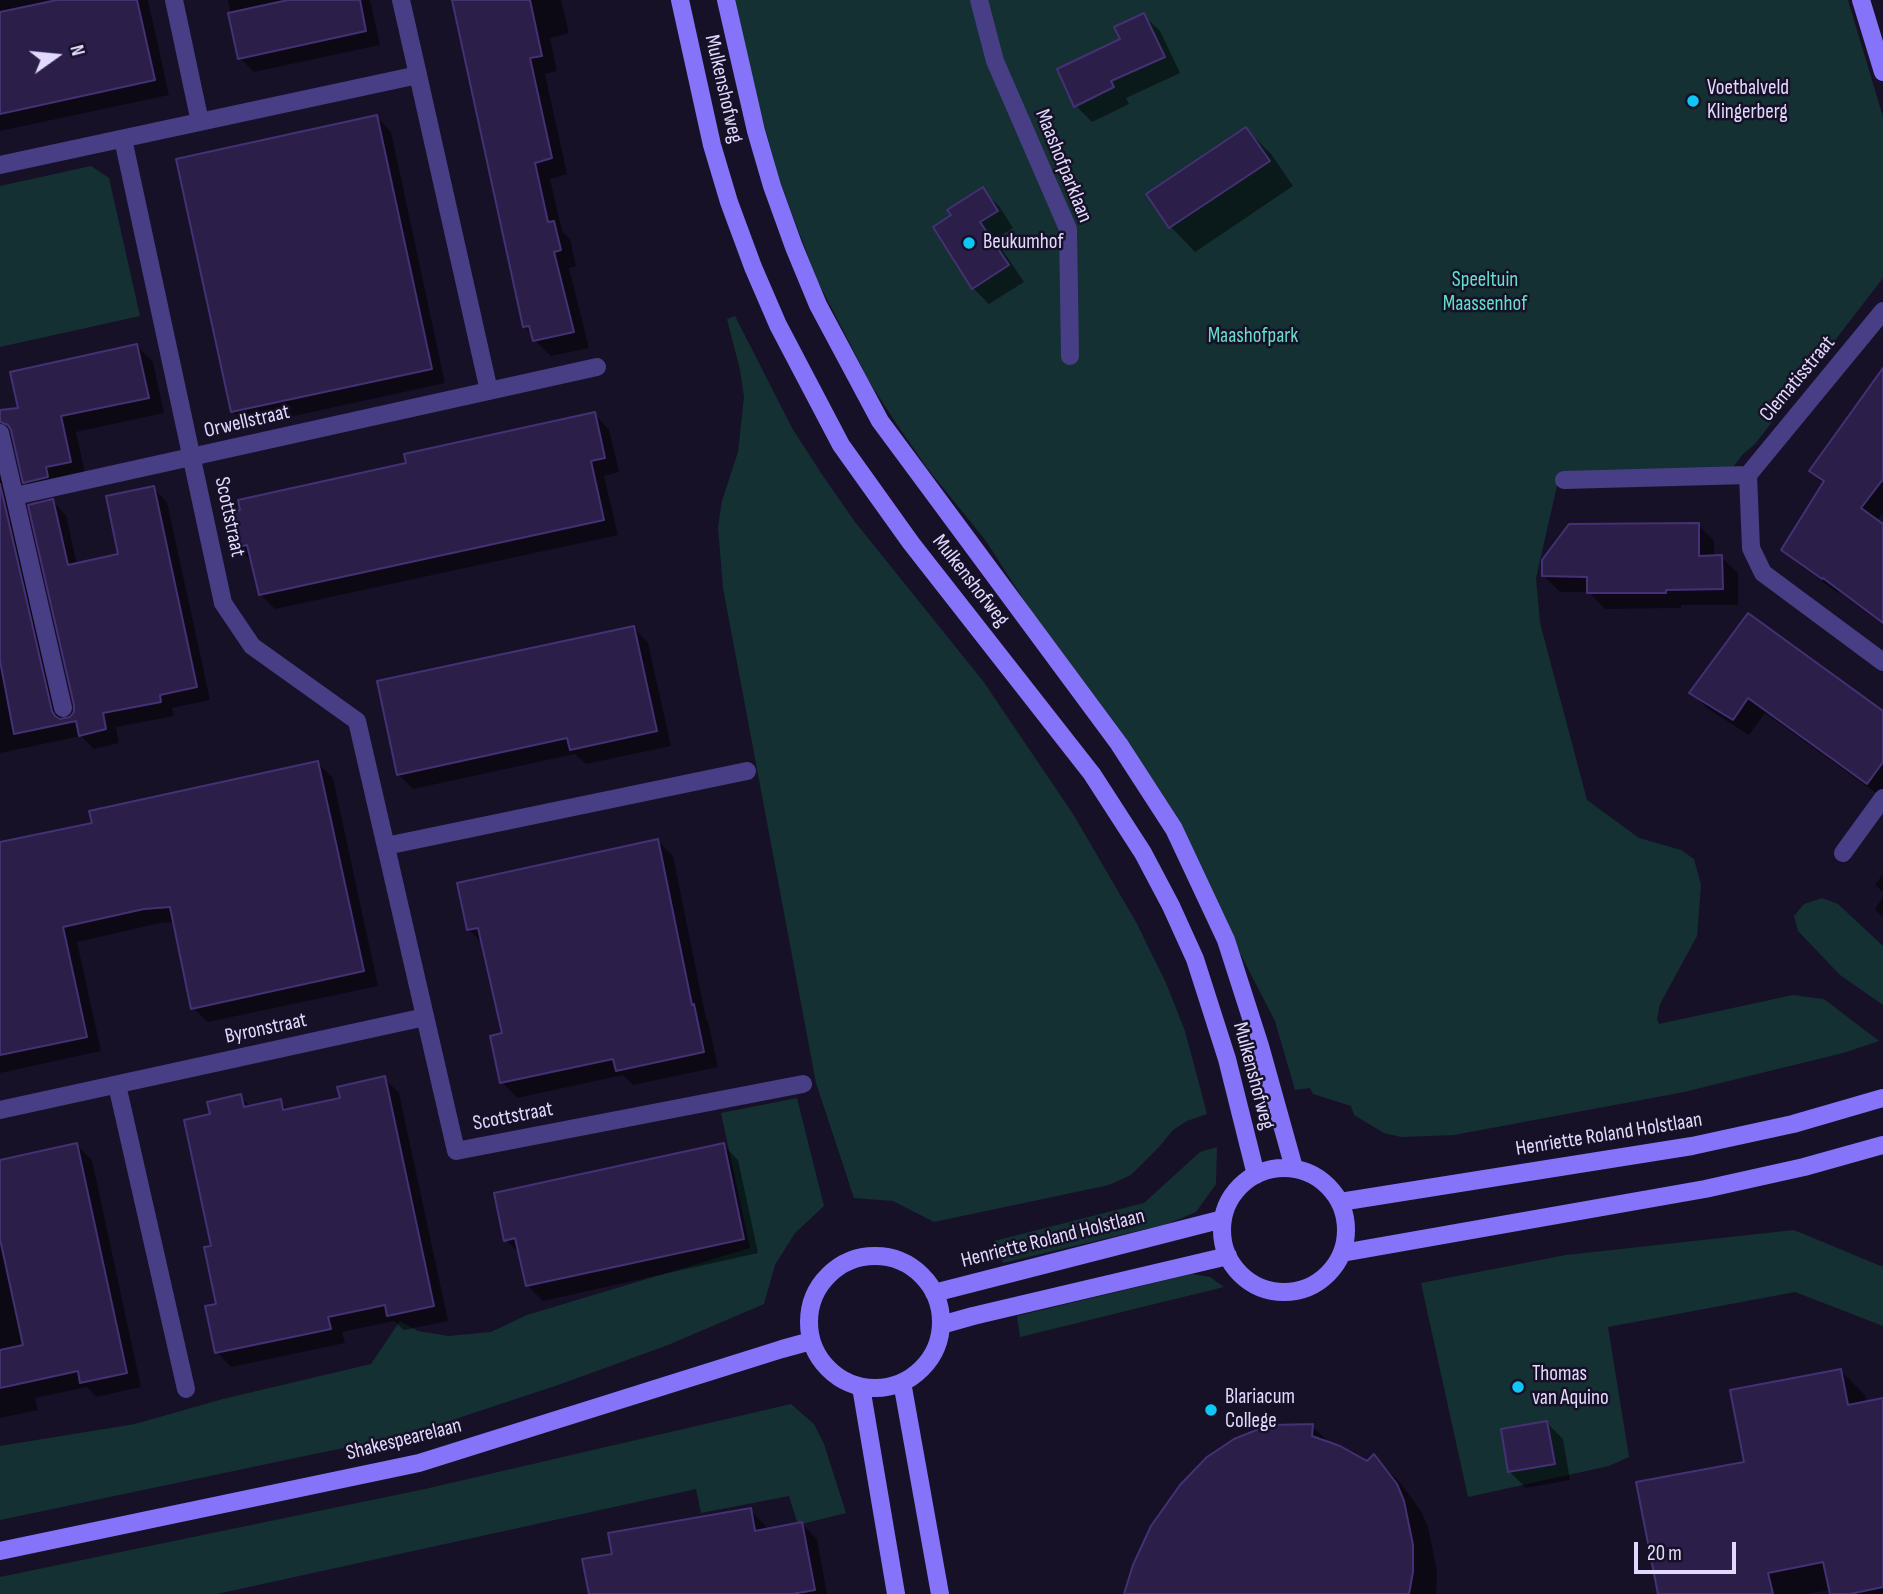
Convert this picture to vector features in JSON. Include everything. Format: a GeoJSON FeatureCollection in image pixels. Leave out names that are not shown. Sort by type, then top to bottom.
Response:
{"type":"FeatureCollection","features":[{"type":"Feature","properties":{"kind":"street"},"geometry":{"type":"LineString","coordinates":[[174,0],[200,122]]}},
{"type":"Feature","properties":{"kind":"street"},"geometry":{"type":"LineString","coordinates":[[401,0],[489,391]]}},
{"type":"Feature","properties":{"kind":"street","name":"Mulkenshofweg"},"geometry":{"type":"LineString","coordinates":[[680,0],[712,145],[749,254],[778,325],[841,445],[911,542],[1092,774],[1143,853],[1195,959],[1227,1059],[1256,1175]]}},
{"type":"Feature","properties":{"kind":"street","name":"Mulkenshofweg"},"geometry":{"type":"LineString","coordinates":[[726,0],[756,131],[772,186],[793,247],[818,305],[880,421],[1119,744],[1174,829],[1226,940],[1256,1032],[1294,1168]]}},
{"type":"Feature","properties":{"kind":"street","name":"Maashofparklaan"},"geometry":{"type":"LineString","coordinates":[[979,0],[995,61],[1068,229],[1070,356]]}},
{"type":"Feature","properties":{"kind":"street"},"geometry":{"type":"LineString","coordinates":[[1861,0],[1883,72]]}},
{"type":"Feature","properties":{"kind":"street"},"geometry":{"type":"LineString","coordinates":[[0,165],[418,75]]}},
{"type":"Feature","properties":{"kind":"street","name":"Scottstraat"},"geometry":{"type":"LineString","coordinates":[[123,139],[223,603],[252,646],[357,721],[456,1151],[803,1084]]}},
{"type":"Feature","properties":{"kind":"street","name":"Clematisstraat"},"geometry":{"type":"LineString","coordinates":[[1748,475],[1883,311]]}},
{"type":"Feature","properties":{"kind":"street","name":"Orwellstraat"},"geometry":{"type":"LineString","coordinates":[[15,496],[597,367]]}},
{"type":"Feature","properties":{"kind":"street"},"geometry":{"type":"LineString","coordinates":[[0,433],[63,708]]}},
{"type":"Feature","properties":{"kind":"street"},"geometry":{"type":"LineString","coordinates":[[1564,480],[1748,475],[1751,548],[1763,573],[1883,662]]}},
{"type":"Feature","properties":{"kind":"street"},"geometry":{"type":"LineString","coordinates":[[386,846],[747,771]]}},
{"type":"Feature","properties":{"kind":"street"},"geometry":{"type":"LineString","coordinates":[[1843,853],[1883,798]]}},
{"type":"Feature","properties":{"kind":"street","name":"Byronstraat"},"geometry":{"type":"LineString","coordinates":[[0,1110],[425,1017]]}},
{"type":"Feature","properties":{"kind":"street"},"geometry":{"type":"LineString","coordinates":[[117,1085],[186,1389]]}},
{"type":"Feature","properties":{"kind":"street","name":"Henriette Roland Holstlaan"},"geometry":{"type":"LineString","coordinates":[[1340,1202],[1692,1146],[1793,1124],[1883,1098]]}},
{"type":"Feature","properties":{"kind":"street"},"geometry":{"type":"LineString","coordinates":[[1342,1253],[1704,1189],[1804,1167],[1883,1145]]}},
{"type":"Feature","properties":{"kind":"street"},"geometry":{"type":"LineString","coordinates":[[1277,1168],[1294,1168],[1322,1180],[1332,1190],[1340,1202],[1346,1226],[1342,1253],[1335,1265],[1315,1283],[1289,1292],[1257,1285],[1237,1269],[1228,1256],[1223,1238],[1223,1219],[1240,1186],[1256,1175],[1277,1168]]}},
{"type":"Feature","properties":{"kind":"street","name":"Henriette Roland Holstlaan"},"geometry":{"type":"LineString","coordinates":[[934,1293],[1223,1219]]}},
{"type":"Feature","properties":{"kind":"street"},"geometry":{"type":"LineString","coordinates":[[869,1256],[889,1258],[907,1265],[922,1277],[934,1293],[941,1325],[930,1359],[918,1373],[902,1382],[882,1388],[861,1387],[830,1371],[811,1342],[809,1322],[811,1303],[820,1285],[833,1270],[850,1261],[869,1256]]}},
{"type":"Feature","properties":{"kind":"street"},"geometry":{"type":"LineString","coordinates":[[941,1325],[1228,1256]]}},
{"type":"Feature","properties":{"kind":"street","name":"Shakespearelaan"},"geometry":{"type":"LineString","coordinates":[[0,1551],[419,1463],[811,1342]]}},
{"type":"Feature","properties":{"kind":"street"},"geometry":{"type":"LineString","coordinates":[[902,1382],[940,1594]]}},
{"type":"Feature","properties":{"kind":"street"},"geometry":{"type":"LineString","coordinates":[[861,1387],[896,1594]]}},
{"type":"Feature","properties":{"kind":"green space","name":"Maashofpark"},"geometry":{"type":"Polygon","coordinates":[[[734,0],[1848,0],[1883,117],[1883,278],[1755,444],[1733,467],[1559,477],[1536,578],[1540,623],[1587,800],[1639,838],[1681,850],[1694,859],[1701,885],[1697,936],[1660,1004],[1657,1019],[1659,1024],[1793,995],[1824,999],[1879,1041],[1843,1053],[1684,1092],[1454,1135],[1401,1137],[1384,1133],[1354,1115],[1351,1106],[1313,1094],[1310,1088],[1295,1090],[1275,1021],[1196,868],[986,541],[927,468],[870,383],[817,280],[779,179],[734,0]]]}},
{"type":"Feature","properties":{"kind":"green space"},"geometry":{"type":"Polygon","coordinates":[[[91,166],[109,178],[140,316],[0,347],[0,186],[91,166]]]}},
{"type":"Feature","properties":{"kind":"green space"},"geometry":{"type":"Polygon","coordinates":[[[735,316],[792,428],[821,473],[855,522],[983,681],[1073,814],[1136,922],[1166,983],[1185,1031],[1207,1114],[1187,1121],[1173,1130],[1131,1175],[1109,1185],[934,1222],[893,1201],[854,1198],[816,1083],[723,588],[718,527],[722,501],[738,452],[744,397],[727,319],[735,316]]]}},
{"type":"Feature","properties":{"kind":"green space"},"geometry":{"type":"Polygon","coordinates":[[[1822,898],[1838,904],[1883,946],[1883,1005],[1840,975],[1798,931],[1794,916],[1804,904],[1822,898]]]}},
{"type":"Feature","properties":{"kind":"green space"},"geometry":{"type":"Polygon","coordinates":[[[797,1098],[824,1206],[795,1233],[775,1265],[764,1304],[668,1345],[410,1434],[0,1520],[0,1446],[135,1424],[223,1399],[371,1364],[400,1321],[418,1331],[448,1336],[491,1332],[527,1315],[750,1248],[721,1113],[797,1098]]]}},
{"type":"Feature","properties":{"kind":"green space"},"geometry":{"type":"Polygon","coordinates":[[[1217,1147],[1216,1184],[1196,1212],[1167,1224],[1003,1263],[994,1241],[1144,1203],[1200,1152],[1217,1147]]]}},
{"type":"Feature","properties":{"kind":"green space"},"geometry":{"type":"Polygon","coordinates":[[[1794,1230],[1883,1267],[1883,1326],[1795,1292],[1608,1327],[1629,1457],[1609,1466],[1468,1497],[1421,1283],[1566,1255],[1794,1230]]]}},
{"type":"Feature","properties":{"kind":"green space"},"geometry":{"type":"Polygon","coordinates":[[[1192,1274],[1210,1277],[1224,1287],[1020,1337],[1017,1316],[1192,1274]]]}},
{"type":"Feature","properties":{"kind":"green space"},"geometry":{"type":"Polygon","coordinates":[[[791,1404],[814,1424],[824,1444],[846,1513],[798,1525],[789,1496],[701,1513],[696,1489],[217,1594],[0,1594],[0,1577],[425,1489],[791,1404]]]}},
{"type":"Feature","properties":{"kind":"building"},"geometry":{"type":"Polygon","coordinates":[[[57,0],[137,0],[155,80],[0,114],[0,12],[57,0]]]}},
{"type":"Feature","properties":{"kind":"building"},"geometry":{"type":"Polygon","coordinates":[[[288,0],[360,0],[366,31],[238,59],[228,13],[288,0]]]}},
{"type":"Feature","properties":{"kind":"building"},"geometry":{"type":"Polygon","coordinates":[[[452,0],[530,0],[542,56],[530,58],[552,158],[535,163],[548,222],[554,221],[561,250],[554,252],[574,332],[533,341],[529,326],[523,327],[452,0]]]}},
{"type":"Feature","properties":{"kind":"building"},"geometry":{"type":"Polygon","coordinates":[[[1144,13],[1165,57],[1111,81],[1114,87],[1074,107],[1057,69],[1120,39],[1114,27],[1144,13]]]}},
{"type":"Feature","properties":{"kind":"building"},"geometry":{"type":"Polygon","coordinates":[[[377,115],[432,369],[231,412],[176,159],[377,115]]]}},
{"type":"Feature","properties":{"kind":"building"},"geometry":{"type":"Polygon","coordinates":[[[1246,127],[1270,161],[1169,228],[1146,194],[1246,127]]]}},
{"type":"Feature","properties":{"kind":"building","name":"Beukumhof"},"geometry":{"type":"Polygon","coordinates":[[[983,187],[998,211],[980,222],[1009,265],[972,289],[933,227],[951,215],[947,210],[983,187]]]}},
{"type":"Feature","properties":{"kind":"building"},"geometry":{"type":"Polygon","coordinates":[[[137,344],[149,398],[61,416],[71,462],[46,467],[48,477],[23,483],[11,430],[8,425],[0,422],[0,410],[18,408],[10,372],[137,344]]]}},
{"type":"Feature","properties":{"kind":"building"},"geometry":{"type":"Polygon","coordinates":[[[1883,368],[1883,479],[1861,508],[1883,524],[1883,623],[1781,550],[1824,481],[1809,471],[1883,368]]]}},
{"type":"Feature","properties":{"kind":"building"},"geometry":{"type":"Polygon","coordinates":[[[595,412],[605,458],[591,461],[604,520],[259,595],[247,545],[235,548],[228,513],[240,510],[238,500],[406,463],[404,454],[595,412]]]}},
{"type":"Feature","properties":{"kind":"building"},"geometry":{"type":"Polygon","coordinates":[[[0,484],[55,716],[60,719],[70,717],[74,712],[74,705],[28,505],[53,499],[68,565],[118,554],[106,496],[154,486],[197,687],[160,695],[161,702],[103,713],[106,729],[79,736],[76,721],[14,734],[0,661],[0,484]]]}},
{"type":"Feature","properties":{"kind":"building"},"geometry":{"type":"Polygon","coordinates":[[[1699,523],[1699,556],[1722,555],[1723,589],[1666,590],[1666,593],[1587,593],[1587,577],[1542,576],[1542,560],[1569,524],[1699,523]]]}},
{"type":"Feature","properties":{"kind":"building"},"geometry":{"type":"Polygon","coordinates":[[[1748,613],[1883,711],[1883,762],[1867,784],[1748,698],[1733,720],[1689,693],[1748,613]]]}},
{"type":"Feature","properties":{"kind":"building"},"geometry":{"type":"Polygon","coordinates":[[[634,626],[657,731],[570,750],[567,738],[397,775],[377,681],[634,626]]]}},
{"type":"Feature","properties":{"kind":"building"},"geometry":{"type":"Polygon","coordinates":[[[318,761],[364,971],[191,1009],[170,907],[144,909],[63,927],[87,1037],[0,1055],[0,842],[92,823],[89,811],[318,761]]]}},
{"type":"Feature","properties":{"kind":"building"},"geometry":{"type":"Polygon","coordinates":[[[658,839],[704,1052],[616,1071],[613,1059],[500,1083],[490,1036],[502,1033],[478,928],[467,930],[457,883],[658,839]]]}},
{"type":"Feature","properties":{"kind":"building"},"geometry":{"type":"Polygon","coordinates":[[[385,1076],[434,1306],[387,1316],[385,1305],[328,1317],[331,1329],[215,1353],[205,1306],[216,1304],[204,1247],[211,1246],[184,1120],[210,1114],[207,1102],[241,1094],[244,1107],[281,1099],[283,1110],[340,1098],[337,1087],[385,1076]]]}},
{"type":"Feature","properties":{"kind":"building"},"geometry":{"type":"Polygon","coordinates":[[[77,1143],[127,1373],[80,1383],[78,1371],[0,1388],[0,1350],[23,1345],[0,1239],[0,1160],[77,1143]]]}},
{"type":"Feature","properties":{"kind":"building"},"geometry":{"type":"Polygon","coordinates":[[[724,1143],[744,1239],[526,1286],[515,1238],[504,1241],[494,1193],[724,1143]]]}},
{"type":"Feature","properties":{"kind":"building"},"geometry":{"type":"Polygon","coordinates":[[[1841,1369],[1848,1405],[1883,1398],[1883,1587],[1850,1594],[1830,1594],[1823,1562],[1768,1573],[1773,1594],[1658,1594],[1636,1482],[1744,1462],[1730,1390],[1841,1369]]]}},
{"type":"Feature","properties":{"kind":"building"},"geometry":{"type":"Polygon","coordinates":[[[1547,1421],[1555,1464],[1508,1472],[1501,1429],[1547,1421]]]}},
{"type":"Feature","properties":{"kind":"building"},"geometry":{"type":"Polygon","coordinates":[[[1313,1424],[1312,1436],[1340,1446],[1367,1461],[1374,1454],[1397,1484],[1404,1501],[1413,1545],[1413,1572],[1409,1594],[1124,1594],[1133,1565],[1151,1526],[1180,1485],[1207,1457],[1234,1439],[1259,1429],[1272,1425],[1313,1424]]]}},
{"type":"Feature","properties":{"kind":"building"},"geometry":{"type":"Polygon","coordinates":[[[751,1508],[755,1531],[802,1522],[815,1590],[792,1594],[589,1594],[582,1559],[612,1554],[608,1533],[751,1508]]]}},
{"type":"Feature","properties":{"kind":"place","name":"Voetbalveld Klingerberg"},"geometry":{"type":"Point","coordinates":[1693,101]}},
{"type":"Feature","properties":{"kind":"place","name":"Beukumhof"},"geometry":{"type":"Point","coordinates":[969,243]}},
{"type":"Feature","properties":{"kind":"place","name":"Thomas van Aquino"},"geometry":{"type":"Point","coordinates":[1518,1387]}},
{"type":"Feature","properties":{"kind":"place","name":"Blariacum College"},"geometry":{"type":"Point","coordinates":[1211,1410]}},
{"type":"Feature","properties":{"kind":"park label","name":"Speeltuin Maassenhof"},"geometry":{"type":"Point","coordinates":[1485,293]}}]}
